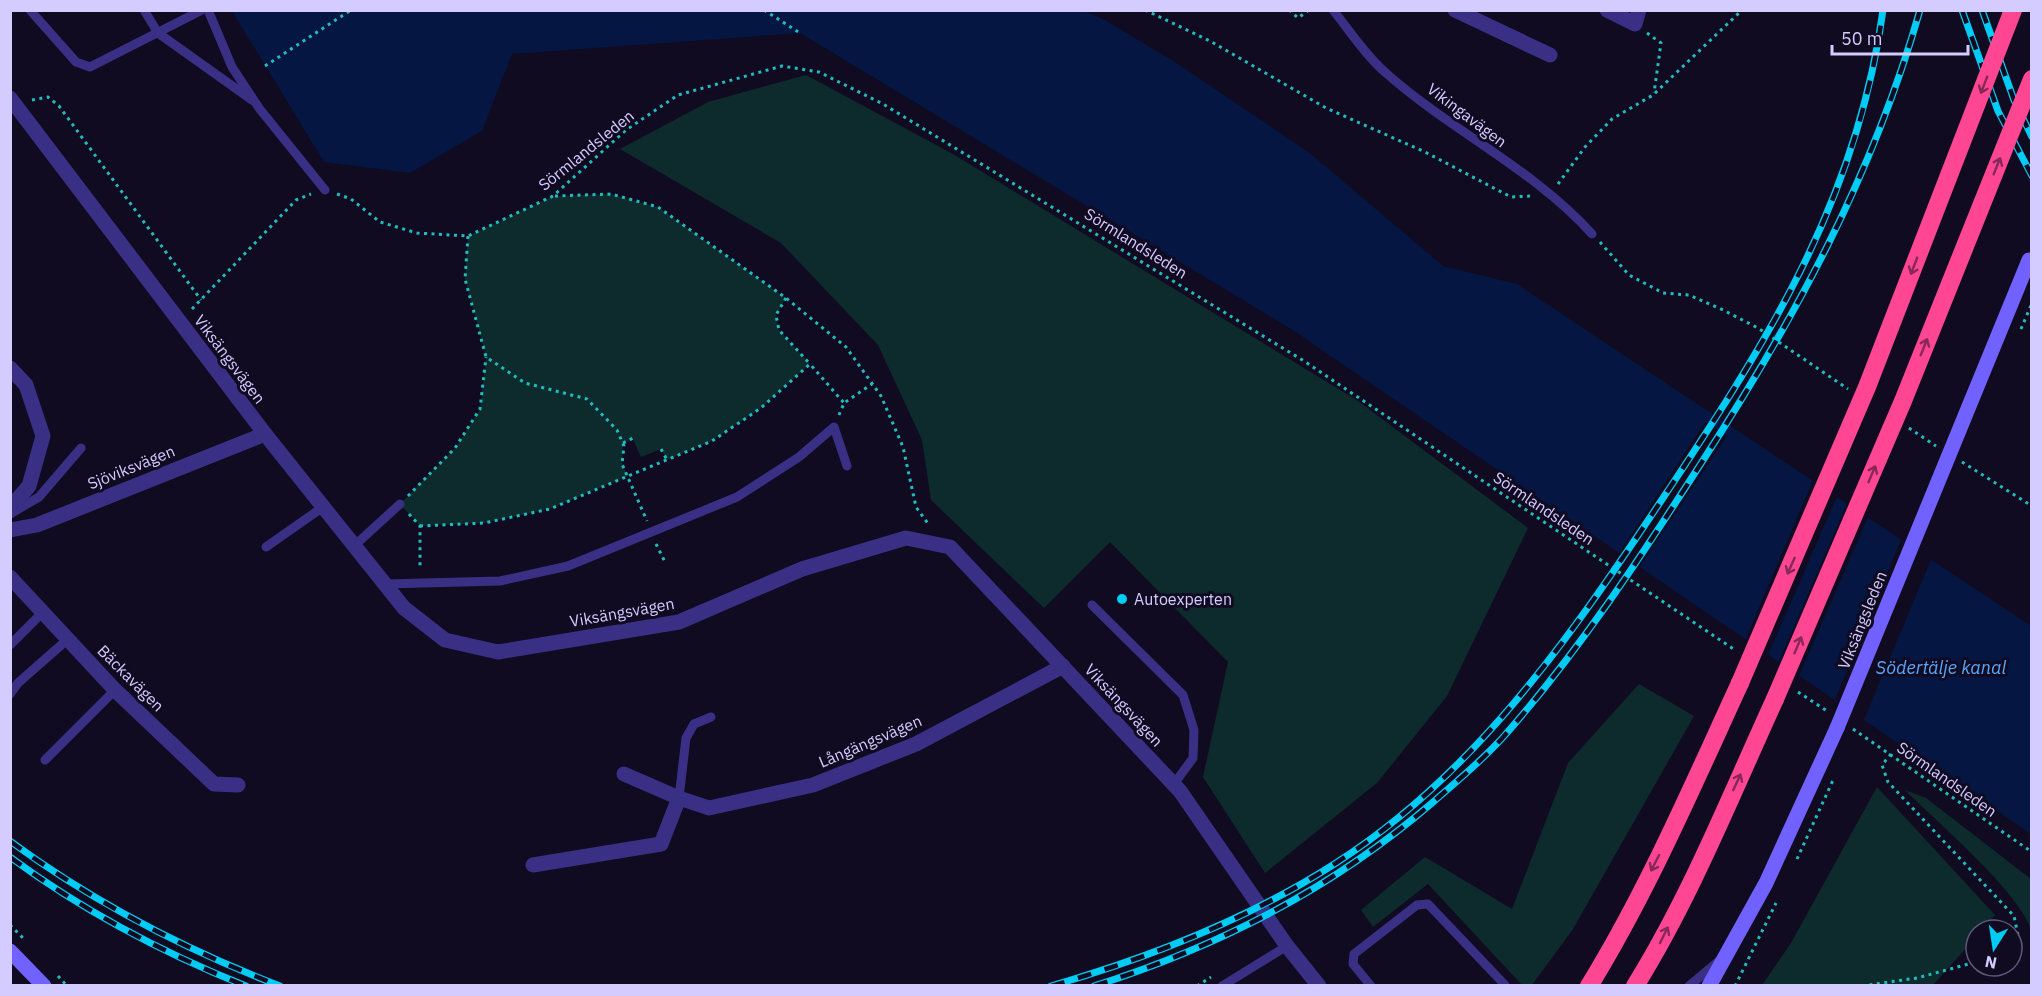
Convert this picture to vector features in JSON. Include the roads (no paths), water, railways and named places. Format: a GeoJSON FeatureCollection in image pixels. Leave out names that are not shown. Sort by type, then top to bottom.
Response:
{"type":"FeatureCollection","features":[{"type":"Feature","properties":{"kind":"highway"},"geometry":{"type":"LineString","coordinates":[[1589,986],[1615,944],[1740,683],[1854,419],[2013,10]]}},
{"type":"Feature","properties":{"kind":"highway"},"geometry":{"type":"LineString","coordinates":[[1635,986],[1653,956],[1713,835],[1854,517],[2031,79]]}},
{"type":"Feature","properties":{"kind":"main road","name":"Viksängsleden"},"geometry":{"type":"LineString","coordinates":[[1709,986],[1766,883],[1837,728],[2031,256]]}},
{"type":"Feature","properties":{"kind":"main road"},"geometry":{"type":"LineString","coordinates":[[10,951],[44,986]]}},
{"type":"Feature","properties":{"kind":"street"},"geometry":{"type":"LineString","coordinates":[[1455,10],[1550,55]]}},
{"type":"Feature","properties":{"kind":"street"},"geometry":{"type":"LineString","coordinates":[[1607,10],[1637,17]]}},
{"type":"Feature","properties":{"kind":"street","name":"Viksängsvägen"},"geometry":{"type":"LineString","coordinates":[[15,104],[265,434],[354,546],[404,608],[445,640],[498,652],[679,622],[802,569],[906,538],[950,547],[1174,784],[1287,946],[1319,986]]}},
{"type":"Feature","properties":{"kind":"street"},"geometry":{"type":"LineString","coordinates":[[10,368],[26,385],[44,436],[29,486],[10,508]]}},
{"type":"Feature","properties":{"kind":"street","name":"Sjöviksvägen"},"geometry":{"type":"LineString","coordinates":[[10,530],[37,525],[265,434]]}},
{"type":"Feature","properties":{"kind":"street","name":"Bäckavägen"},"geometry":{"type":"LineString","coordinates":[[10,577],[115,690],[214,784],[238,785]]}},
{"type":"Feature","properties":{"kind":"street","name":"Långängsvägen"},"geometry":{"type":"LineString","coordinates":[[624,774],[709,808],[813,784],[916,744],[1063,666]]}},
{"type":"Feature","properties":{"kind":"street"},"geometry":{"type":"LineString","coordinates":[[533,865],[662,844],[680,798]]}},
{"type":"Feature","properties":{"kind":"lane"},"geometry":{"type":"LineString","coordinates":[[30,10],[76,62],[90,66],[202,10]]}},
{"type":"Feature","properties":{"kind":"lane"},"geometry":{"type":"LineString","coordinates":[[144,10],[158,33],[256,103]]}},
{"type":"Feature","properties":{"kind":"lane"},"geometry":{"type":"LineString","coordinates":[[208,10],[232,67],[256,103],[325,189]]}},
{"type":"Feature","properties":{"kind":"lane","name":"Vikingavägen"},"geometry":{"type":"LineString","coordinates":[[1333,10],[1385,72],[1549,195],[1578,218],[1592,234]]}},
{"type":"Feature","properties":{"kind":"lane"},"geometry":{"type":"LineString","coordinates":[[385,584],[500,581],[557,568],[737,496],[800,457],[834,428],[847,466]]}},
{"type":"Feature","properties":{"kind":"lane"},"geometry":{"type":"LineString","coordinates":[[10,514],[39,497],[81,448]]}},
{"type":"Feature","properties":{"kind":"lane"},"geometry":{"type":"LineString","coordinates":[[354,546],[400,504]]}},
{"type":"Feature","properties":{"kind":"lane"},"geometry":{"type":"LineString","coordinates":[[266,547],[323,507]]}},
{"type":"Feature","properties":{"kind":"lane"},"geometry":{"type":"LineString","coordinates":[[1092,605],[1183,695],[1194,730],[1193,758],[1174,784]]}},
{"type":"Feature","properties":{"kind":"lane"},"geometry":{"type":"LineString","coordinates":[[10,645],[43,612]]}},
{"type":"Feature","properties":{"kind":"lane"},"geometry":{"type":"LineString","coordinates":[[10,694],[18,683],[68,639]]}},
{"type":"Feature","properties":{"kind":"lane"},"geometry":{"type":"LineString","coordinates":[[45,760],[115,690]]}},
{"type":"Feature","properties":{"kind":"lane"},"geometry":{"type":"LineString","coordinates":[[680,798],[686,738],[694,724],[711,717]]}},
{"type":"Feature","properties":{"kind":"lane"},"geometry":{"type":"LineString","coordinates":[[1371,986],[1353,964],[1354,954],[1417,905],[1428,904],[1505,984]]}},
{"type":"Feature","properties":{"kind":"lane"},"geometry":{"type":"LineString","coordinates":[[1226,984],[1287,946]]}},
{"type":"Feature","properties":{"kind":"lane"},"geometry":{"type":"LineString","coordinates":[[1689,986],[1729,952]]}},
{"type":"Feature","properties":{"kind":"water","name":"Södertälje kanal"},"geometry":{"type":"Polygon","coordinates":[[[1082,10],[1105,20],[1175,62],[1311,154],[1443,266],[1517,284],[2031,626],[2031,834],[1291,329],[800,33],[512,54],[482,131],[410,173],[324,162],[232,11],[1082,10]]]}},
{"type":"Feature","properties":{"kind":"railway"},"geometry":{"type":"LineString","coordinates":[[1051,986],[1198,935],[1269,902],[1336,863],[1386,828],[1432,788],[1476,746],[1516,701],[1590,605],[1698,446],[1769,330],[1801,270],[1828,210],[1852,147],[1870,80],[1883,10]]}},
{"type":"Feature","properties":{"kind":"railway"},"geometry":{"type":"LineString","coordinates":[[1094,986],[1185,953],[1230,933],[1272,912],[1355,862],[1394,834],[1470,770],[1497,744],[1532,703],[1608,603],[1655,535],[1734,411],[1798,302],[1854,190],[1879,132],[1920,10]]}},
{"type":"Feature","properties":{"kind":"railway"},"geometry":{"type":"LineString","coordinates":[[1962,10],[1998,111],[2032,176]]}},
{"type":"Feature","properties":{"kind":"railway"},"geometry":{"type":"LineString","coordinates":[[1982,10],[2014,100],[2032,137]]}},
{"type":"Feature","properties":{"kind":"railway"},"geometry":{"type":"LineString","coordinates":[[10,841],[74,884],[140,922],[174,940],[280,986]]}},
{"type":"Feature","properties":{"kind":"railway"},"geometry":{"type":"LineString","coordinates":[[10,857],[66,895],[124,929],[246,986]]}},
{"type":"Feature","properties":{"kind":"place","name":"Autoexperten"},"geometry":{"type":"Point","coordinates":[1122,599]}}]}
